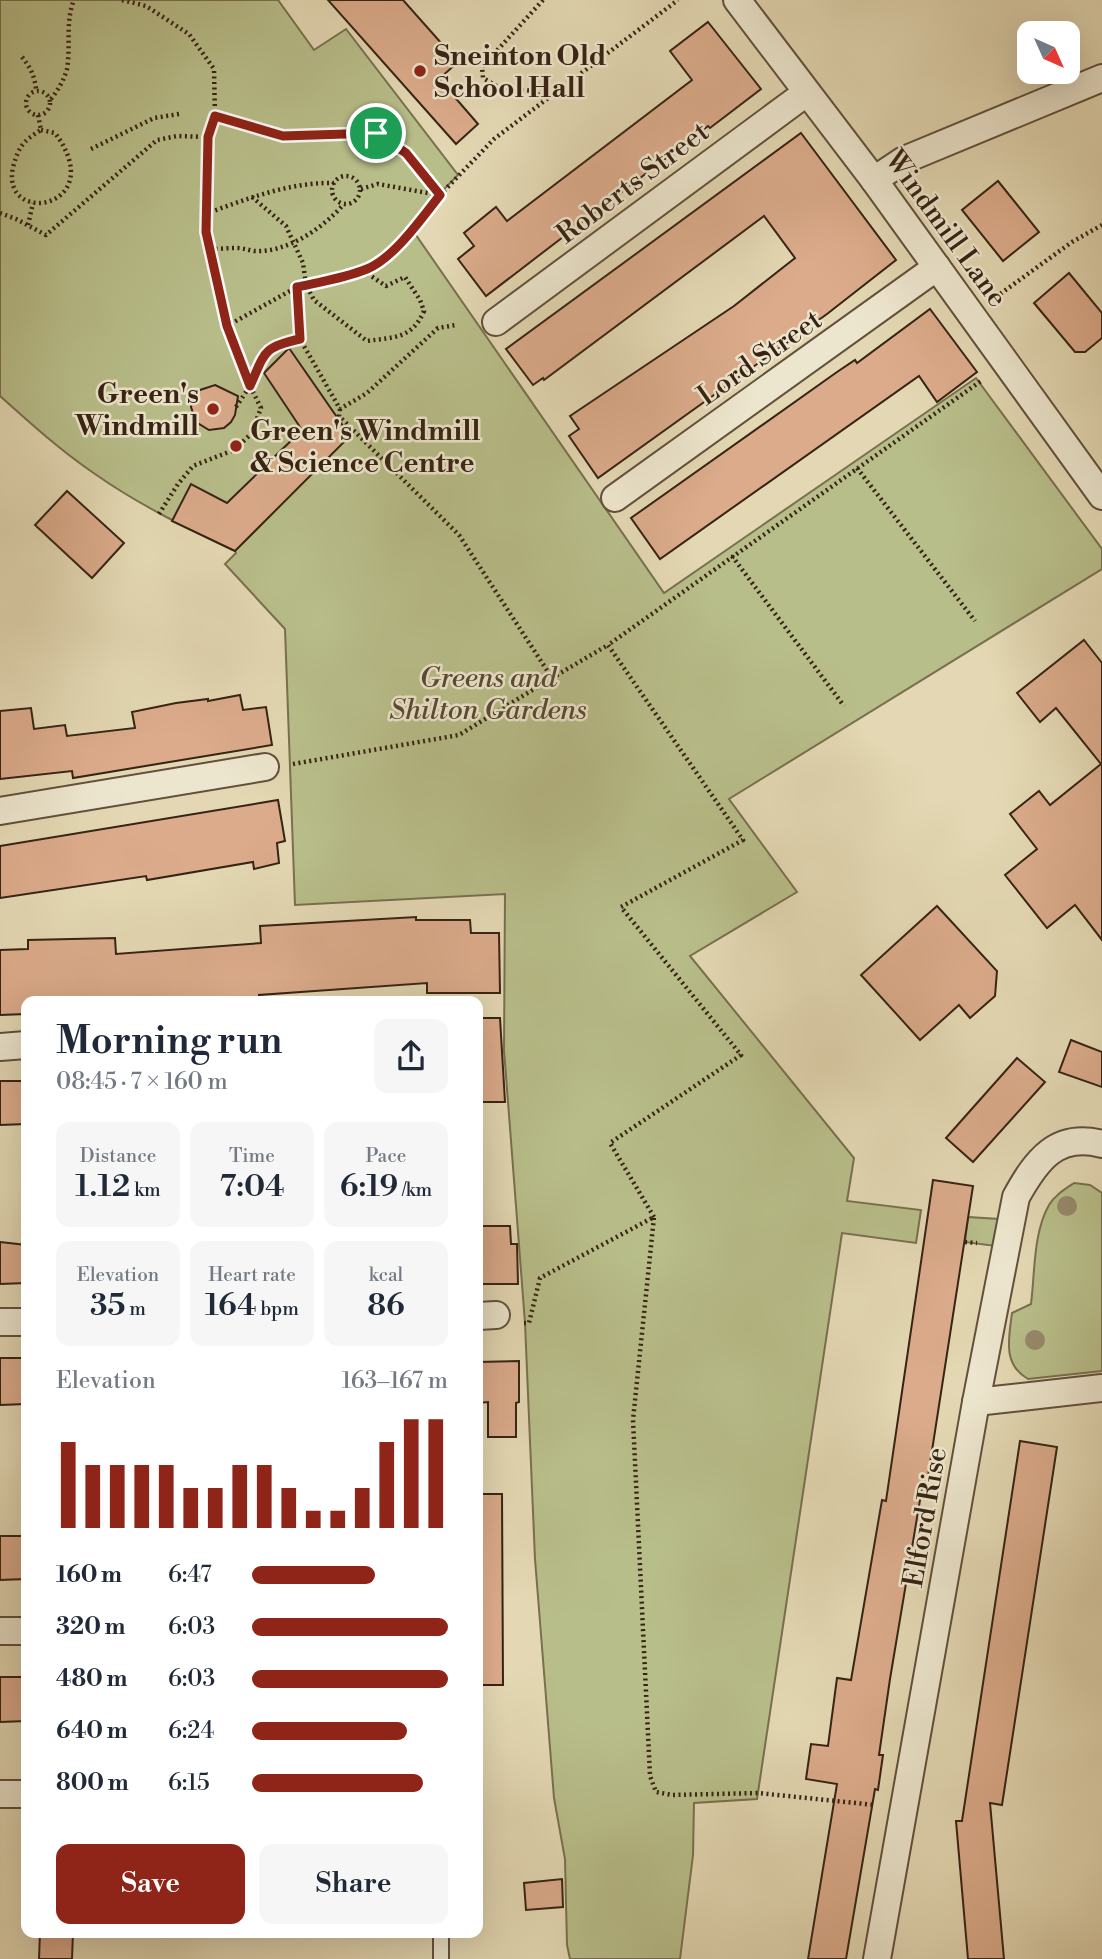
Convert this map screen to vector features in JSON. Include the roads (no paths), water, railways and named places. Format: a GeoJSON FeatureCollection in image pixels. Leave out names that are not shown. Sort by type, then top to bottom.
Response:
{"type":"FeatureCollection","features":[{"type":"Feature","properties":{"kind":"street","name":"Windmill Lane"},"geometry":{"type":"LineString","coordinates":[[737,0],[874,180],[1102,496]]}},
{"type":"Feature","properties":{"kind":"street"},"geometry":{"type":"LineString","coordinates":[[874,180],[904,160],[1102,78]]}},
{"type":"Feature","properties":{"kind":"street","name":"Roberts Street"},"geometry":{"type":"LineString","coordinates":[[496,322],[806,93]]}},
{"type":"Feature","properties":{"kind":"street","name":"Lord Street"},"geometry":{"type":"LineString","coordinates":[[615,498],[937,267]]}},
{"type":"Feature","properties":{"kind":"street"},"geometry":{"type":"LineString","coordinates":[[0,811],[265,767]]}},
{"type":"Feature","properties":{"kind":"street"},"geometry":{"type":"LineString","coordinates":[[0,1047],[21,1045]]}},
{"type":"Feature","properties":{"kind":"street","name":"Elford Rise"},"geometry":{"type":"LineString","coordinates":[[877,1959],[976,1402],[1016,1197],[1031,1170],[1062,1143],[1088,1140],[1102,1144]]}},
{"type":"Feature","properties":{"kind":"street"},"geometry":{"type":"LineString","coordinates":[[0,1322],[21,1322]]}},
{"type":"Feature","properties":{"kind":"street"},"geometry":{"type":"LineString","coordinates":[[976,1402],[1102,1388]]}},
{"type":"Feature","properties":{"kind":"street"},"geometry":{"type":"LineString","coordinates":[[0,1631],[21,1631]]}},
{"type":"Feature","properties":{"kind":"street"},"geometry":{"type":"LineString","coordinates":[[0,1794],[21,1794]]}},
{"type":"Feature","properties":{"kind":"lane"},"geometry":{"type":"LineString","coordinates":[[441,1938],[441,1959]]}},
{"type":"Feature","properties":{"kind":"place","name":"Sneinton Old School Hall"},"geometry":{"type":"Point","coordinates":[420,71]}},
{"type":"Feature","properties":{"kind":"place","name":"Green's Windmill"},"geometry":{"type":"Point","coordinates":[213,409]}},
{"type":"Feature","properties":{"kind":"place","name":"Green's Windmill & Science Centre"},"geometry":{"type":"Point","coordinates":[236,446]}},
{"type":"Feature","properties":{"kind":"park label","name":"Greens and Shilton Gardens"},"geometry":{"type":"Point","coordinates":[488,693]}}]}
